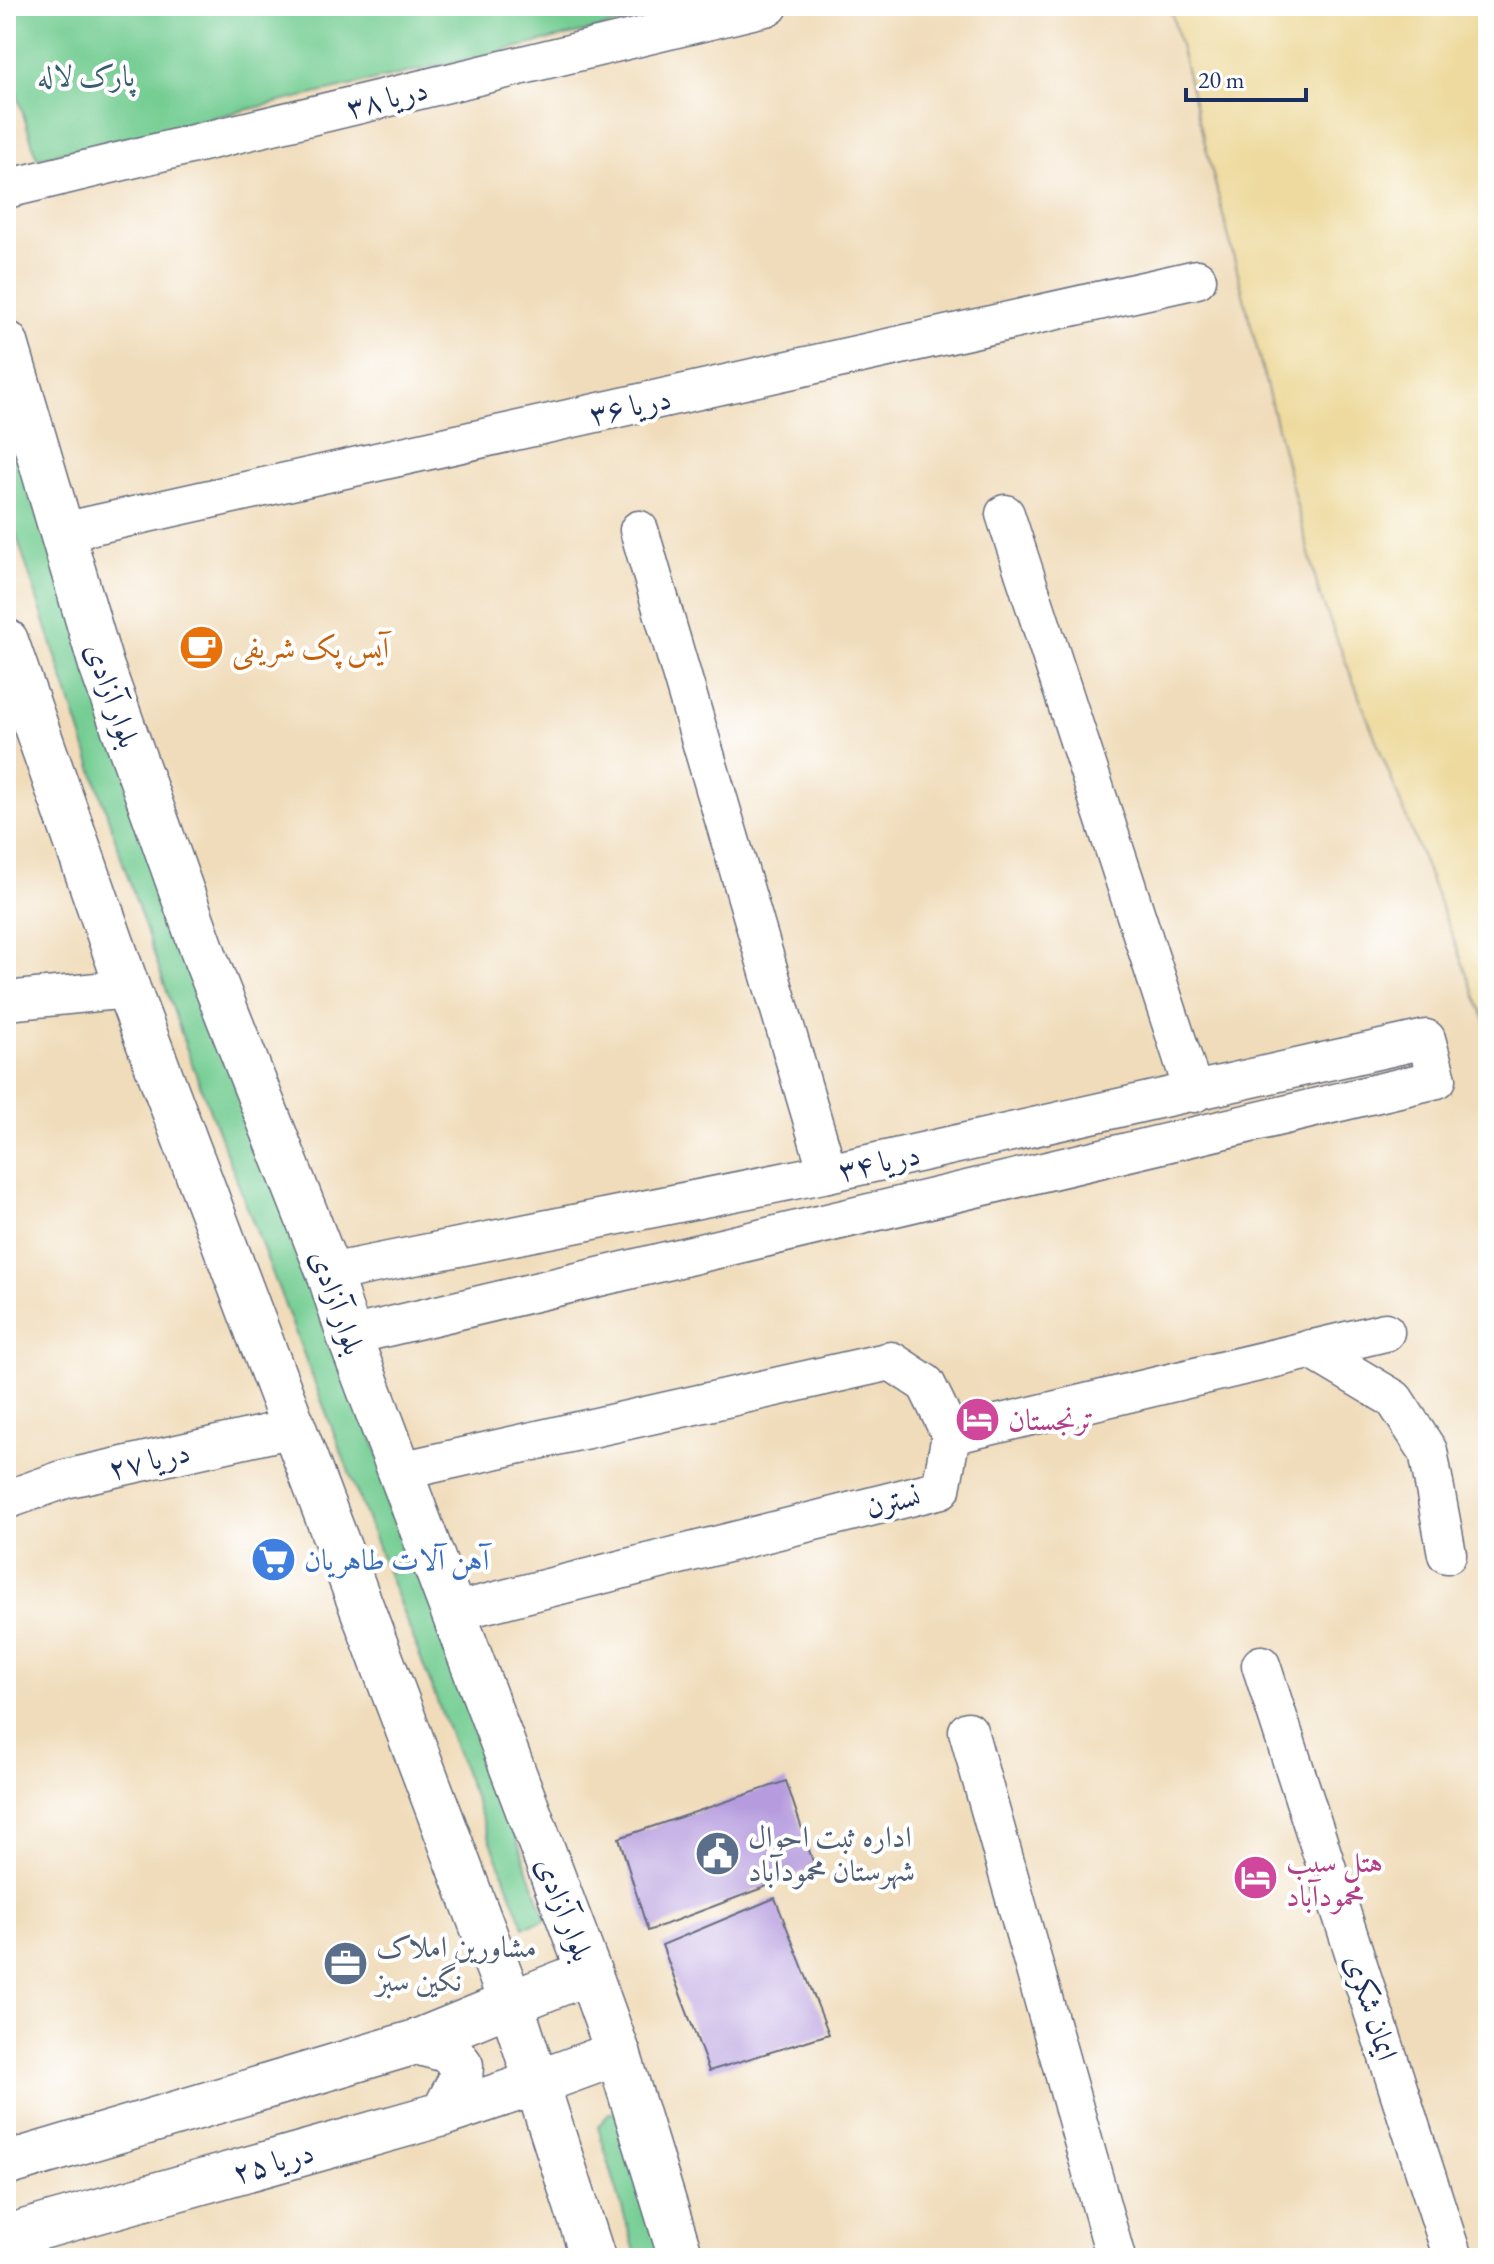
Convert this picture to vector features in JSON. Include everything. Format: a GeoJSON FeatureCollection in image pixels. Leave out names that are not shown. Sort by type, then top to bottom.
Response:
{"type":"FeatureCollection","features":[{"type":"Feature","properties":{"kind":"main road","name":"بلوار آزادی"},"geometry":{"type":"LineString","coordinates":[[6,343],[101,665],[206,960],[329,1273],[349,1336],[589,1972],[618,2053],[681,2258]]}},
{"type":"Feature","properties":{"kind":"main road"},"geometry":{"type":"LineString","coordinates":[[6,641],[128,989],[511,2003],[539,2082],[593,2258]]}},
{"type":"Feature","properties":{"kind":"main road"},"geometry":{"type":"LineString","coordinates":[[6,2164],[416,2042],[589,1972]]}},
{"type":"Feature","properties":{"kind":"main road"},"geometry":{"type":"LineString","coordinates":[[416,2042],[450,2051],[461,2066],[460,2081],[443,2114]]}},
{"type":"Feature","properties":{"kind":"main road","name":"دریا ۲۵"},"geometry":{"type":"LineString","coordinates":[[6,2237],[443,2114],[618,2053]]}},
{"type":"Feature","properties":{"kind":"street","name":"دریا ۳۸"},"geometry":{"type":"LineString","coordinates":[[6,189],[769,6]]}},
{"type":"Feature","properties":{"kind":"street","name":"دریا ۳۶"},"geometry":{"type":"LineString","coordinates":[[62,532],[1197,279]]}},
{"type":"Feature","properties":{"kind":"street"},"geometry":{"type":"LineString","coordinates":[[1005,514],[1194,1093]]}},
{"type":"Feature","properties":{"kind":"street"},"geometry":{"type":"LineString","coordinates":[[639,530],[828,1173]]}},
{"type":"Feature","properties":{"kind":"street"},"geometry":{"type":"LineString","coordinates":[[6,1001],[128,989]]}},
{"type":"Feature","properties":{"kind":"street","name":"دریا ۳۴"},"geometry":{"type":"LineString","coordinates":[[329,1273],[828,1173],[1426,1039],[1437,1079],[349,1336]]}},
{"type":"Feature","properties":{"kind":"street"},"geometry":{"type":"LineString","coordinates":[[400,1471],[891,1361],[926,1384],[951,1435],[1385,1332]]}},
{"type":"Feature","properties":{"kind":"street"},"geometry":{"type":"LineString","coordinates":[[1310,1349],[1394,1399],[1428,1451],[1447,1554]]}},
{"type":"Feature","properties":{"kind":"street","name":"دریا ۲۷"},"geometry":{"type":"LineString","coordinates":[[6,1500],[65,1479],[294,1428]]}},
{"type":"Feature","properties":{"kind":"street","name":"نسترن"},"geometry":{"type":"LineString","coordinates":[[453,1612],[941,1489],[951,1435]]}},
{"type":"Feature","properties":{"kind":"street","name":"ایمان شکری"},"geometry":{"type":"LineString","coordinates":[[1261,1665],[1453,2258]]}},
{"type":"Feature","properties":{"kind":"street"},"geometry":{"type":"LineString","coordinates":[[968,1731],[1116,2258]]}},
{"type":"Feature","properties":{"kind":"green space","name":"پارک لاله"},"geometry":{"type":"Polygon","coordinates":[[[6,6],[697,6],[37,158],[6,59],[6,6]]]}},
{"type":"Feature","properties":{"kind":"green space"},"geometry":{"type":"Polygon","coordinates":[[[6,389],[373,1440],[546,1920],[524,1927],[189,1056],[6,503],[6,389]]]}},
{"type":"Feature","properties":{"kind":"green space"},"geometry":{"type":"Polygon","coordinates":[[[609,2113],[626,2114],[669,2258],[637,2258],[598,2127],[609,2113]]]}},
{"type":"Feature","properties":{"kind":"sand"},"geometry":{"type":"Polygon","coordinates":[[[1170,6],[1488,6],[1488,1028],[1319,593],[1170,6]]]}},
{"type":"Feature","properties":{"kind":"building","name":"اداره ثبت احوال شهرستان محمودآباد"},"geometry":{"type":"Polygon","coordinates":[[[786,1781],[815,1868],[648,1931],[619,1838],[786,1781]]]}},
{"type":"Feature","properties":{"kind":"building"},"geometry":{"type":"Polygon","coordinates":[[[775,1898],[829,2034],[709,2071],[662,1945],[775,1898]]]}},
{"type":"Feature","properties":{"kind":"place","name":"آیس پک شریفی"},"geometry":{"type":"Point","coordinates":[201,647]}},
{"type":"Feature","properties":{"kind":"place","name":"ترنجستان"},"geometry":{"type":"Point","coordinates":[977,1419]}},
{"type":"Feature","properties":{"kind":"place","name":"آهن آلات طاهریان"},"geometry":{"type":"Point","coordinates":[273,1559]}},
{"type":"Feature","properties":{"kind":"place","name":"اداره ثبت احوال شهرستان محمودآباد"},"geometry":{"type":"Point","coordinates":[717,1853]}},
{"type":"Feature","properties":{"kind":"place","name":"هتل سیب محمودآباد"},"geometry":{"type":"Point","coordinates":[1255,1878]}},
{"type":"Feature","properties":{"kind":"place","name":"مشاورین املاک نگین سبز"},"geometry":{"type":"Point","coordinates":[345,1963]}}]}
